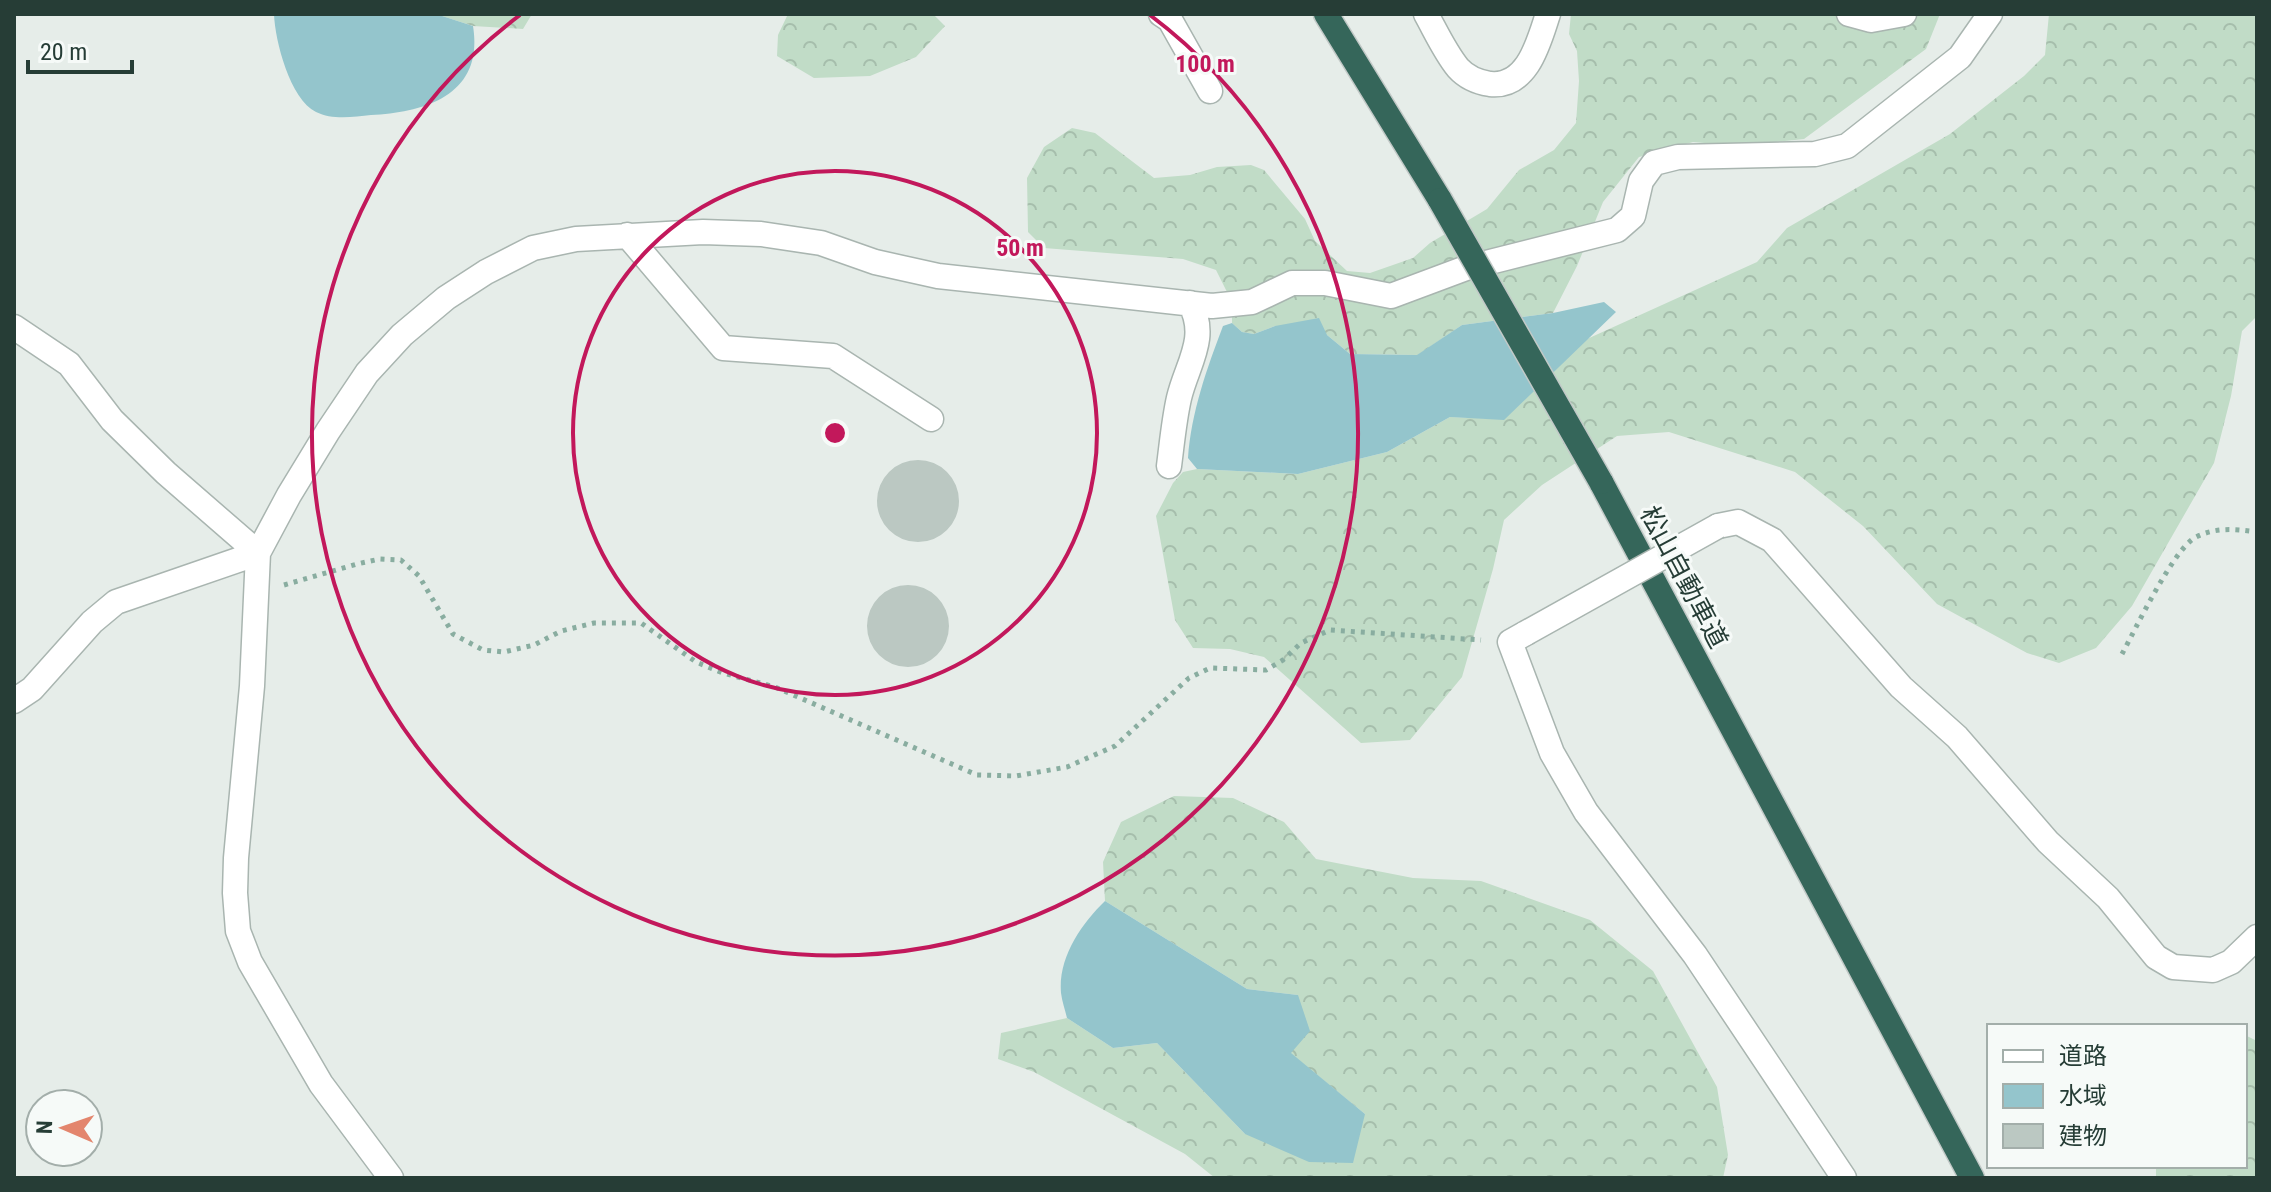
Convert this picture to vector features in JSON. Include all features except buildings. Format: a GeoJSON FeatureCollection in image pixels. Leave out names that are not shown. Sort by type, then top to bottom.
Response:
{"type":"FeatureCollection","features":[{"type":"Feature","properties":{"kind":"highway","name":"松山自動車道"},"geometry":{"type":"LineString","coordinates":[[1326,14],[1440,200],[1601,482],[1972,1178]]}},
{"type":"Feature","properties":{"kind":"street"},"geometry":{"type":"LineString","coordinates":[[1161,14],[1170,20],[1210,91]]}},
{"type":"Feature","properties":{"kind":"street"},"geometry":{"type":"LineString","coordinates":[[1426,14],[1459,70],[1477,82],[1500,85],[1520,74],[1534,55],[1548,14]]}},
{"type":"Feature","properties":{"kind":"street"},"geometry":{"type":"LineString","coordinates":[[1849,14],[1871,20],[1904,14]]}},
{"type":"Feature","properties":{"kind":"street"},"geometry":{"type":"LineString","coordinates":[[391,1178],[321,1084],[250,962],[238,931],[236,858],[252,686],[258,553],[289,495],[367,373],[402,335],[446,298],[486,272],[533,248],[576,239],[703,232],[761,234],[821,243],[875,262],[938,276],[1212,306],[1252,302],[1292,283],[1325,283],[1391,296],[1466,268],[1617,230],[1633,216],[1641,181],[1654,163],[1678,157],[1815,154],[1847,146],[1960,57],[1990,14]]}},
{"type":"Feature","properties":{"kind":"street"},"geometry":{"type":"LineString","coordinates":[[627,235],[723,348],[833,356],[931,419]]}},
{"type":"Feature","properties":{"kind":"street"},"geometry":{"type":"LineString","coordinates":[[1169,466],[1179,397],[1199,332],[1198,317],[1190,303]]}},
{"type":"Feature","properties":{"kind":"street"},"geometry":{"type":"LineString","coordinates":[[14,327],[69,364],[112,420],[166,473],[258,553]]}},
{"type":"Feature","properties":{"kind":"street"},"geometry":{"type":"LineString","coordinates":[[1844,1178],[1695,955],[1586,812],[1552,753],[1518,637],[1718,526],[1738,522],[1772,540],[1901,687],[1957,737],[2048,842],[2108,898],[2156,957],[2173,967],[2213,970],[2231,962],[2257,937]]}},
{"type":"Feature","properties":{"kind":"street"},"geometry":{"type":"LineString","coordinates":[[14,701],[32,689],[92,622],[116,602],[258,553]]}},
{"type":"Feature","properties":{"kind":"path"},"geometry":{"type":"LineString","coordinates":[[2122,654],[2171,567],[2192,539],[2218,529],[2257,532]]}},
{"type":"Feature","properties":{"kind":"path"},"geometry":{"type":"LineString","coordinates":[[256,592],[357,564],[380,559],[401,560],[419,576],[453,634],[483,650],[504,652],[534,645],[561,631],[594,623],[641,623],[696,662],[775,687],[977,775],[1016,776],[1067,767],[1115,746],[1189,678],[1210,668],[1266,670],[1283,660],[1301,643],[1330,630],[1518,637]]}},
{"type":"Feature","properties":{"kind":"green space"},"geometry":{"type":"Polygon","coordinates":[[[436,14],[532,14],[523,29],[473,26],[436,14]]]}},
{"type":"Feature","properties":{"kind":"green space"},"geometry":{"type":"Polygon","coordinates":[[[788,14],[933,14],[945,26],[916,57],[870,76],[814,78],[777,56],[778,35],[788,14]]]}},
{"type":"Feature","properties":{"kind":"green space"},"geometry":{"type":"Polygon","coordinates":[[[1571,14],[1940,14],[1926,49],[1804,139],[1739,146],[1693,142],[1639,157],[1603,202],[1577,266],[1553,313],[1462,325],[1418,355],[1350,354],[1327,335],[1275,326],[1254,334],[1242,332],[1232,323],[1232,302],[1216,270],[1183,259],[1044,248],[1028,232],[1027,178],[1044,147],[1072,128],[1095,133],[1154,178],[1190,175],[1217,167],[1251,165],[1264,170],[1305,219],[1315,241],[1347,271],[1370,273],[1413,258],[1430,243],[1487,209],[1519,170],[1554,150],[1576,123],[1579,81],[1577,51],[1569,34],[1571,14]]]}},
{"type":"Feature","properties":{"kind":"green space"},"geometry":{"type":"Polygon","coordinates":[[[2049,14],[2257,14],[2257,316],[2242,331],[2231,396],[2214,463],[2132,606],[2096,648],[2059,663],[2027,653],[1937,604],[1863,526],[1795,472],[1669,432],[1617,436],[1542,485],[1504,520],[1462,677],[1410,740],[1361,743],[1264,657],[1230,649],[1193,648],[1175,620],[1156,516],[1173,483],[1183,472],[1197,469],[1298,474],[1387,452],[1450,417],[1504,419],[1587,339],[1757,262],[1787,228],[1950,134],[2024,76],[2045,55],[2049,14]]]}},
{"type":"Feature","properties":{"kind":"green space"},"geometry":{"type":"Polygon","coordinates":[[[1174,796],[1233,798],[1284,822],[1316,859],[1413,878],[1481,881],[1590,920],[1653,971],[1717,1087],[1728,1155],[1723,1178],[1215,1178],[1185,1154],[1034,1072],[998,1059],[1001,1033],[1067,1018],[1113,1048],[1157,1043],[1245,1134],[1365,1114],[1290,1053],[1298,995],[1247,989],[1105,901],[1103,862],[1121,822],[1174,796]]]}},
{"type":"Feature","properties":{"kind":"green space"},"geometry":{"type":"Polygon","coordinates":[[[2247,1036],[2257,1041],[2257,1178],[2156,1178],[2156,1168],[2247,1168],[2247,1036]]]}},
{"type":"Feature","properties":{"kind":"water"},"geometry":{"type":"Polygon","coordinates":[[[274,14],[436,14],[473,26],[474,49],[470,68],[447,95],[431,103],[392,113],[329,116],[316,112],[299,95],[281,53],[274,14]]]}},
{"type":"Feature","properties":{"kind":"water"},"geometry":{"type":"Polygon","coordinates":[[[1604,302],[1616,312],[1504,420],[1450,417],[1387,452],[1298,474],[1197,469],[1188,458],[1196,408],[1223,326],[1232,323],[1242,332],[1254,334],[1275,326],[1319,318],[1327,335],[1350,354],[1417,355],[1462,325],[1553,313],[1604,302]]]}},
{"type":"Feature","properties":{"kind":"water"},"geometry":{"type":"Polygon","coordinates":[[[1105,901],[1247,989],[1298,995],[1310,1031],[1291,1053],[1365,1114],[1353,1163],[1309,1162],[1245,1134],[1157,1043],[1113,1048],[1067,1018],[1061,996],[1063,967],[1080,931],[1105,901]]]}}]}
